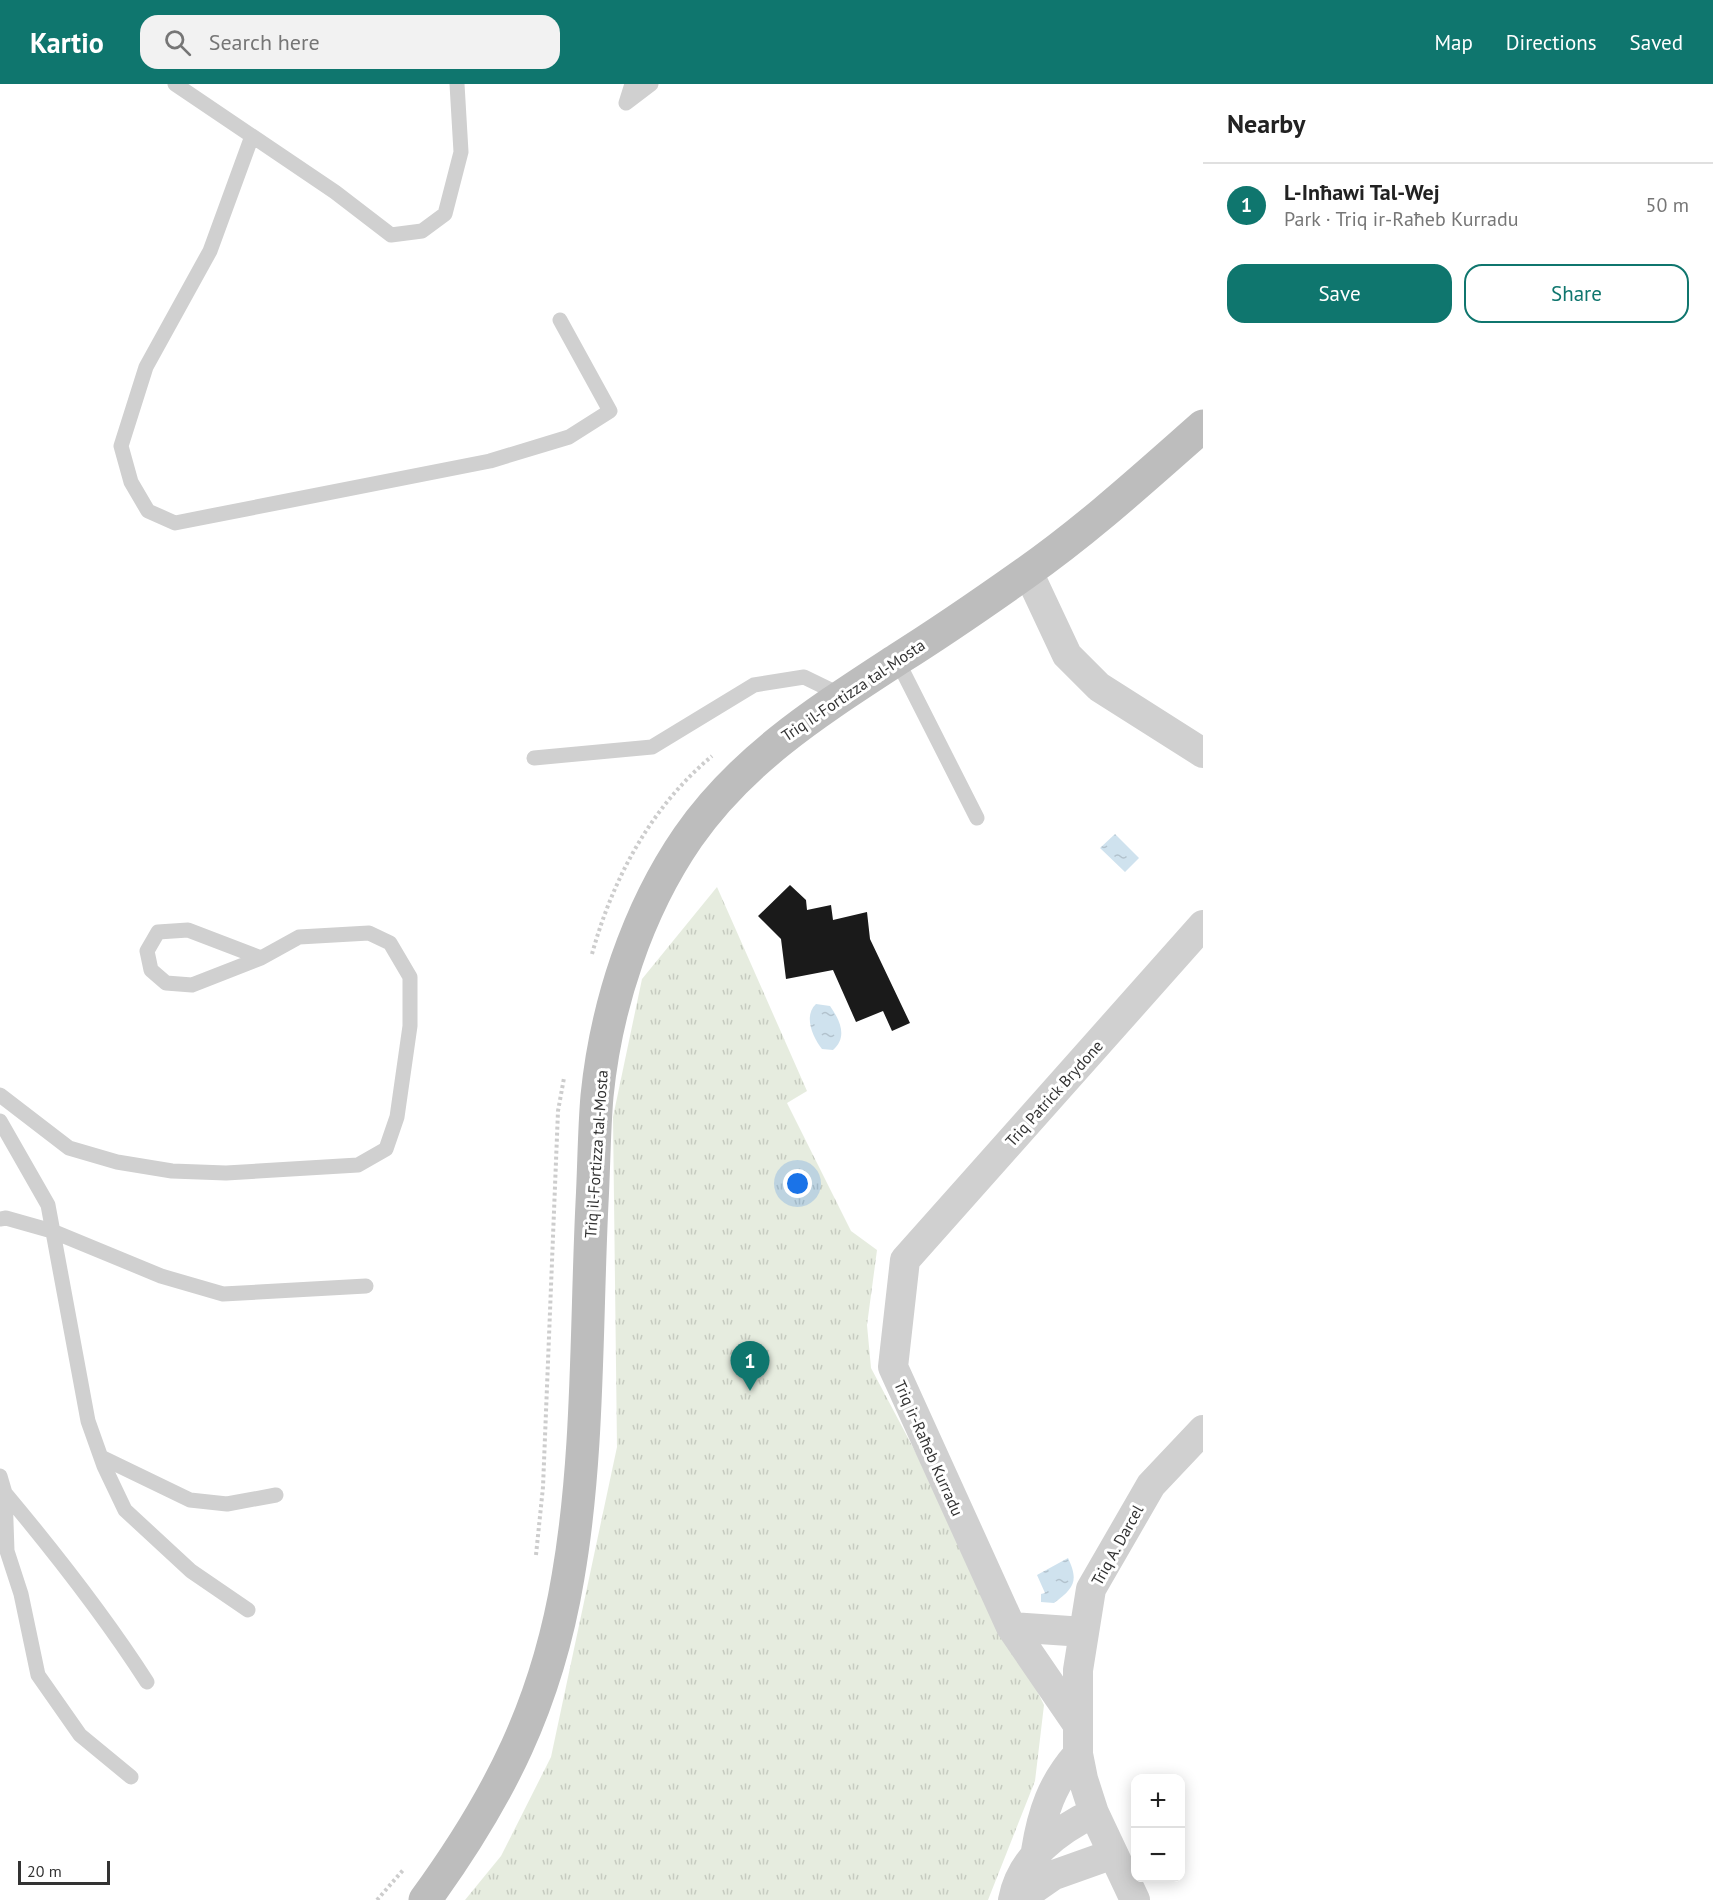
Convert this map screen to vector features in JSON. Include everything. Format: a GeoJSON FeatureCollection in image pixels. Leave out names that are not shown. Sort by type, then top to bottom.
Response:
{"type":"FeatureCollection","features":[{"type":"Feature","properties":{"kind":"main road","name":"Triq il-Fortizza tal-Mosta"},"geometry":{"type":"LineString","coordinates":[[425,1900],[487,1810],[512,1762],[537,1702],[556,1638],[569,1575],[576,1512],[584,1403],[597,1094],[607,1030],[625,968],[661,883],[689,836],[749,765],[841,695],[1028,572],[1203,426]]}},
{"type":"Feature","properties":{"kind":"street"},"geometry":{"type":"LineString","coordinates":[[1028,572],[1067,654],[1099,687],[1203,753]]}},
{"type":"Feature","properties":{"kind":"street","name":"Triq Patrick Brydone"},"geometry":{"type":"LineString","coordinates":[[905,1260],[1203,925]]}},
{"type":"Feature","properties":{"kind":"street","name":"Triq ir-Raħeb Kurradu"},"geometry":{"type":"LineString","coordinates":[[905,1260],[893,1367],[1011,1627],[1078,1739],[1094,1813],[1135,1900]]}},
{"type":"Feature","properties":{"kind":"street","name":"Triq A. Darcel"},"geometry":{"type":"LineString","coordinates":[[1078,1739],[1078,1670],[1091,1589],[1151,1485],[1203,1430]]}},
{"type":"Feature","properties":{"kind":"street"},"geometry":{"type":"LineString","coordinates":[[1011,1627],[1084,1632]]}},
{"type":"Feature","properties":{"kind":"street"},"geometry":{"type":"LineString","coordinates":[[1078,1739],[1060,1774],[1041,1822],[1036,1851],[1014,1889],[1014,1899],[1025,1895],[1054,1875],[1113,1854]]}},
{"type":"Feature","properties":{"kind":"street"},"geometry":{"type":"LineString","coordinates":[[1036,1851],[1078,1820],[1094,1813]]}},
{"type":"Feature","properties":{"kind":"lane"},"geometry":{"type":"LineString","coordinates":[[175,84],[391,235],[422,231],[445,214],[461,152],[457,84]]}},
{"type":"Feature","properties":{"kind":"lane"},"geometry":{"type":"LineString","coordinates":[[632,84],[626,103],[651,84]]}},
{"type":"Feature","properties":{"kind":"lane"},"geometry":{"type":"LineString","coordinates":[[252,136],[210,251],[146,366],[122,446],[131,482],[148,511],[176,523],[490,461],[569,438],[610,411],[560,320]]}},
{"type":"Feature","properties":{"kind":"lane"},"geometry":{"type":"LineString","coordinates":[[897,660],[977,818]]}},
{"type":"Feature","properties":{"kind":"lane"},"geometry":{"type":"LineString","coordinates":[[534,758],[652,747],[754,685],[804,678],[841,695]]}},
{"type":"Feature","properties":{"kind":"lane"},"geometry":{"type":"LineString","coordinates":[[0,1095],[69,1148],[117,1162],[172,1171],[226,1173],[358,1165],[386,1149],[397,1117],[410,1026],[410,977],[390,942],[369,933],[299,937],[261,958],[192,985],[166,983],[150,970],[147,951],[158,932],[188,930],[261,958]]}},
{"type":"Feature","properties":{"kind":"lane"},"geometry":{"type":"LineString","coordinates":[[0,1121],[48,1205],[88,1422],[125,1510],[191,1571],[248,1610]]}},
{"type":"Feature","properties":{"kind":"lane"},"geometry":{"type":"LineString","coordinates":[[0,1220],[6,1218],[52,1231],[161,1276],[223,1294],[366,1286]]}},
{"type":"Feature","properties":{"kind":"lane"},"geometry":{"type":"LineString","coordinates":[[101,1457],[190,1500],[226,1504],[276,1494]]}},
{"type":"Feature","properties":{"kind":"lane"},"geometry":{"type":"LineString","coordinates":[[0,1476],[5,1494],[7,1551],[21,1594],[38,1675],[80,1734],[131,1777]]}},
{"type":"Feature","properties":{"kind":"lane"},"geometry":{"type":"LineString","coordinates":[[5,1494],[60,1559],[118,1636],[147,1682]]}},
{"type":"Feature","properties":{"kind":"path"},"geometry":{"type":"LineString","coordinates":[[590,964],[602,920],[640,836],[690,774],[716,752]]}},
{"type":"Feature","properties":{"kind":"path"},"geometry":{"type":"LineString","coordinates":[[536,1561],[543,1487],[558,1111],[564,1077]]}},
{"type":"Feature","properties":{"kind":"path"},"geometry":{"type":"LineString","coordinates":[[377,1900],[411,1862]]}},
{"type":"Feature","properties":{"kind":"green space"},"geometry":{"type":"Polygon","coordinates":[[[717,887],[807,1091],[787,1103],[851,1231],[877,1250],[867,1325],[871,1368],[972,1559],[1044,1705],[1035,1781],[988,1900],[465,1900],[501,1856],[551,1757],[617,1447],[613,1117],[642,979],[717,887]]]}},
{"type":"Feature","properties":{"kind":"water"},"geometry":{"type":"Polygon","coordinates":[[[1115,834],[1139,858],[1125,872],[1100,848],[1115,834]]]}},
{"type":"Feature","properties":{"kind":"water"},"geometry":{"type":"Polygon","coordinates":[[[816,1004],[830,1006],[837,1017],[841,1034],[838,1045],[833,1050],[822,1049],[815,1039],[810,1015],[816,1004]]]}},
{"type":"Feature","properties":{"kind":"water"},"geometry":{"type":"Polygon","coordinates":[[[1068,1558],[1074,1578],[1073,1584],[1054,1603],[1041,1602],[1041,1594],[1045,1593],[1037,1575],[1068,1558]]]}},
{"type":"Feature","properties":{"kind":"building"},"geometry":{"type":"Polygon","coordinates":[[[790,885],[806,900],[807,910],[831,905],[833,920],[867,912],[870,939],[910,1023],[892,1031],[883,1011],[856,1022],[833,970],[786,979],[781,939],[758,916],[790,885]]]}},
{"type":"Feature","properties":{"kind":"place","name":"L-Inħawi Tal-Wej"},"geometry":{"type":"Point","coordinates":[750,1391]}}]}
